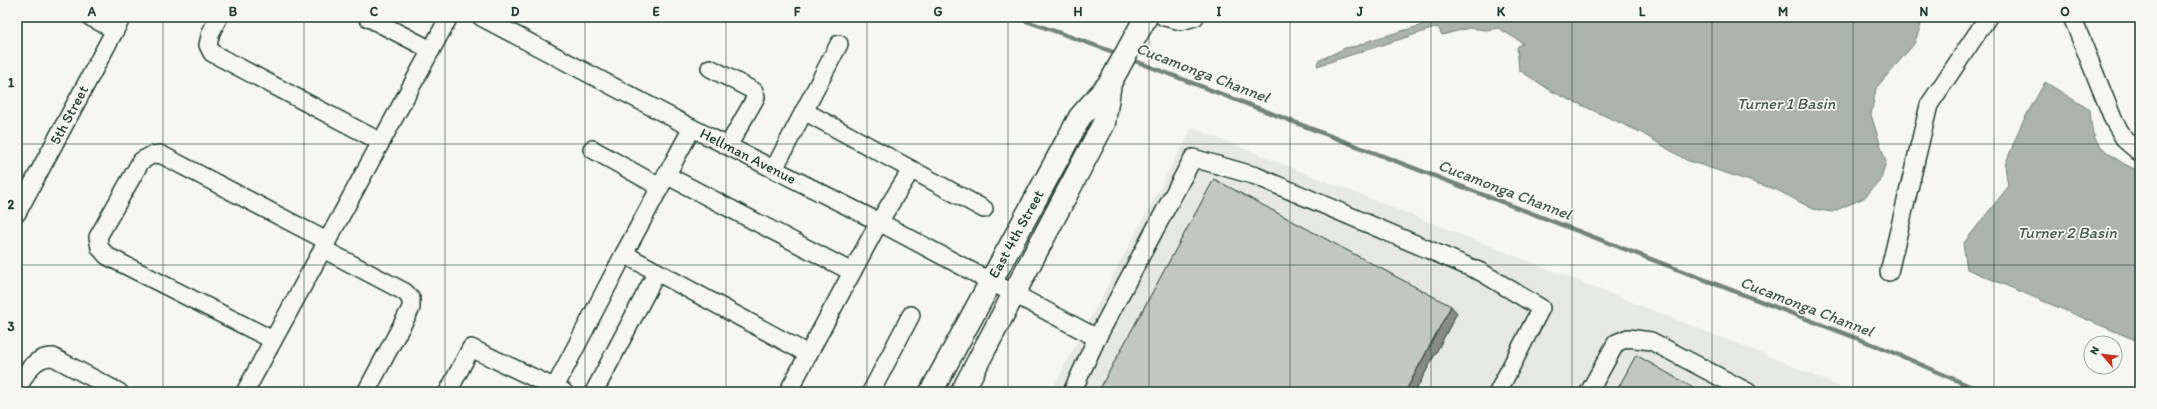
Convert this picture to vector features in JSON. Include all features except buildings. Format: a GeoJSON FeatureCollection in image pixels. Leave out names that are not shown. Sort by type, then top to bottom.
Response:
{"type":"FeatureCollection","features":[{"type":"Feature","properties":{"kind":"main road","name":"East 4th Street"},"geometry":{"type":"LineString","coordinates":[[931,392],[1080,117],[1110,82],[1141,26]]}},
{"type":"Feature","properties":{"kind":"main road","name":"East 4th Street"},"geometry":{"type":"LineString","coordinates":[[962,392],[1104,123],[1110,82]]}},
{"type":"Feature","properties":{"kind":"street"},"geometry":{"type":"LineString","coordinates":[[90,17],[118,23]]}},
{"type":"Feature","properties":{"kind":"street"},"geometry":{"type":"LineString","coordinates":[[219,17],[211,32],[208,46],[212,53],[381,142]]}},
{"type":"Feature","properties":{"kind":"street"},"geometry":{"type":"LineString","coordinates":[[368,17],[431,50]]}},
{"type":"Feature","properties":{"kind":"street"},"geometry":{"type":"LineString","coordinates":[[244,392],[449,17]]}},
{"type":"Feature","properties":{"kind":"street","name":"Hellman Avenue"},"geometry":{"type":"LineString","coordinates":[[481,17],[692,128],[879,222],[990,283],[1097,338]]}},
{"type":"Feature","properties":{"kind":"street"},"geometry":{"type":"LineString","coordinates":[[1164,17],[1180,21],[1195,17]]}},
{"type":"Feature","properties":{"kind":"street"},"geometry":{"type":"LineString","coordinates":[[1889,272],[1929,105],[1988,17]]}},
{"type":"Feature","properties":{"kind":"street"},"geometry":{"type":"LineString","coordinates":[[2072,17],[2114,121],[2125,140],[2140,153]]}},
{"type":"Feature","properties":{"kind":"street","name":"5th Street"},"geometry":{"type":"LineString","coordinates":[[17,213],[118,23]]}},
{"type":"Feature","properties":{"kind":"street"},"geometry":{"type":"LineString","coordinates":[[774,169],[839,44]]}},
{"type":"Feature","properties":{"kind":"street"},"geometry":{"type":"LineString","coordinates":[[710,68],[754,91],[756,97],[728,146]]}},
{"type":"Feature","properties":{"kind":"street"},"geometry":{"type":"LineString","coordinates":[[804,111],[984,209]]}},
{"type":"Feature","properties":{"kind":"street"},"geometry":{"type":"LineString","coordinates":[[448,392],[471,348],[553,386],[692,128]]}},
{"type":"Feature","properties":{"kind":"street"},"geometry":{"type":"LineString","coordinates":[[592,149],[663,181],[852,272]]}},
{"type":"Feature","properties":{"kind":"street"},"geometry":{"type":"LineString","coordinates":[[273,340],[107,256],[100,248],[98,237],[141,161],[152,155],[160,154],[325,245],[405,292],[411,299],[411,308],[366,392]]}},
{"type":"Feature","properties":{"kind":"street"},"geometry":{"type":"LineString","coordinates":[[1072,392],[1097,338],[1193,158],[1256,176],[1481,272],[1541,308],[1498,392]]}},
{"type":"Feature","properties":{"kind":"street"},"geometry":{"type":"LineString","coordinates":[[788,392],[879,222],[911,170]]}},
{"type":"Feature","properties":{"kind":"street"},"geometry":{"type":"LineString","coordinates":[[624,254],[808,354]]}},
{"type":"Feature","properties":{"kind":"street"},"geometry":{"type":"LineString","coordinates":[[594,392],[657,272]]}},
{"type":"Feature","properties":{"kind":"street"},"geometry":{"type":"LineString","coordinates":[[873,391],[911,315]]}},
{"type":"Feature","properties":{"kind":"street"},"geometry":{"type":"LineString","coordinates":[[1589,392],[1616,343],[1628,338],[1651,341],[1748,392]]}},
{"type":"Feature","properties":{"kind":"street"},"geometry":{"type":"LineString","coordinates":[[17,390],[30,367],[44,357],[53,357],[119,392]]}},
{"type":"Feature","properties":{"kind":"shaded area"},"geometry":{"type":"Polygon","coordinates":[[[1192,128],[1773,358],[1852,392],[1051,392],[1192,128]]]}},
{"type":"Feature","properties":{"kind":"water","name":"Turner 1 Basin"},"geometry":{"type":"Polygon","coordinates":[[[1438,17],[1924,17],[1914,44],[1876,88],[1871,115],[1886,162],[1880,181],[1864,198],[1832,212],[1813,209],[1777,190],[1686,160],[1640,132],[1553,92],[1519,70],[1517,47],[1523,43],[1498,28],[1486,30],[1469,28],[1442,35],[1438,27],[1317,66],[1318,61],[1345,48],[1357,46],[1371,40],[1419,26],[1438,17]]]}},
{"type":"Feature","properties":{"kind":"water","name":"Turner 2 Basin"},"geometry":{"type":"Polygon","coordinates":[[[2045,82],[2090,110],[2091,124],[2098,143],[2115,158],[2140,171],[2140,342],[1967,269],[1963,244],[2008,187],[2005,165],[2021,125],[2045,82]]]}},
{"type":"Feature","properties":{"kind":"waterway","name":"Cucamonga Channel"},"geometry":{"type":"LineString","coordinates":[[1015,17],[1119,54]]}},
{"type":"Feature","properties":{"kind":"waterway","name":"Cucamonga Channel"},"geometry":{"type":"LineString","coordinates":[[1130,59],[1890,351],[1983,392]]}}]}
